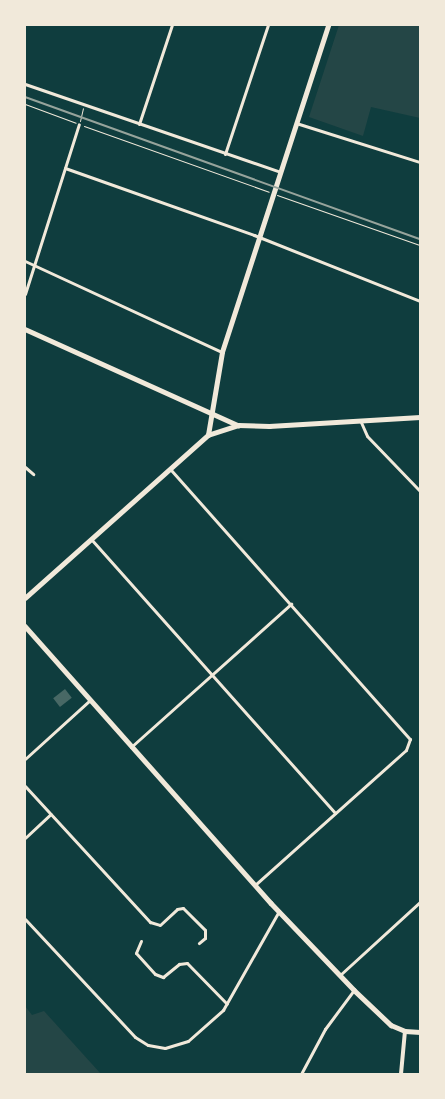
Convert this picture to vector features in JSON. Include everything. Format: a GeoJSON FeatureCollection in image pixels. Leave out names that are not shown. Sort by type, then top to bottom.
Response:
{"type":"FeatureCollection","features":[{"type":"Feature","properties":{"kind":"main road"},"geometry":{"type":"LineString","coordinates":[[208,435],[214,416],[222,352],[328,25]]}},
{"type":"Feature","properties":{"kind":"main road"},"geometry":{"type":"LineString","coordinates":[[25,329],[214,416],[238,425],[269,426],[420,417]]}},
{"type":"Feature","properties":{"kind":"main road"},"geometry":{"type":"LineString","coordinates":[[25,598],[208,435],[238,425]]}},
{"type":"Feature","properties":{"kind":"main road"},"geometry":{"type":"LineString","coordinates":[[25,626],[279,911],[354,990],[391,1025],[405,1031],[420,1032]]}},
{"type":"Feature","properties":{"kind":"main road"},"geometry":{"type":"LineString","coordinates":[[25,630],[34,636]]}},
{"type":"Feature","properties":{"kind":"street"},"geometry":{"type":"LineString","coordinates":[[139,124],[172,25]]}},
{"type":"Feature","properties":{"kind":"street"},"geometry":{"type":"LineString","coordinates":[[225,154],[268,25]]}},
{"type":"Feature","properties":{"kind":"street"},"geometry":{"type":"LineString","coordinates":[[25,84],[280,172]]}},
{"type":"Feature","properties":{"kind":"street"},"geometry":{"type":"LineString","coordinates":[[296,123],[420,162]]}},
{"type":"Feature","properties":{"kind":"street"},"geometry":{"type":"LineString","coordinates":[[25,294],[79,124]]}},
{"type":"Feature","properties":{"kind":"street"},"geometry":{"type":"LineString","coordinates":[[65,168],[260,238],[420,301]]}},
{"type":"Feature","properties":{"kind":"street"},"geometry":{"type":"LineString","coordinates":[[25,261],[222,352]]}},
{"type":"Feature","properties":{"kind":"street"},"geometry":{"type":"LineString","coordinates":[[360,420],[366,436],[420,491]]}},
{"type":"Feature","properties":{"kind":"street"},"geometry":{"type":"LineString","coordinates":[[25,467],[33,474]]}},
{"type":"Feature","properties":{"kind":"street"},"geometry":{"type":"LineString","coordinates":[[170,470],[291,604],[411,742],[406,750],[256,884]]}},
{"type":"Feature","properties":{"kind":"street"},"geometry":{"type":"LineString","coordinates":[[91,539],[335,813]]}},
{"type":"Feature","properties":{"kind":"street"},"geometry":{"type":"LineString","coordinates":[[131,746],[291,604]]}},
{"type":"Feature","properties":{"kind":"street"},"geometry":{"type":"LineString","coordinates":[[25,759],[90,700]]}},
{"type":"Feature","properties":{"kind":"street"},"geometry":{"type":"LineString","coordinates":[[25,786],[136,907],[157,926],[177,909],[186,910],[205,930],[205,938],[199,944]]}},
{"type":"Feature","properties":{"kind":"street"},"geometry":{"type":"LineString","coordinates":[[25,838],[51,814]]}},
{"type":"Feature","properties":{"kind":"street"},"geometry":{"type":"LineString","coordinates":[[340,975],[420,902]]}},
{"type":"Feature","properties":{"kind":"street"},"geometry":{"type":"LineString","coordinates":[[25,919],[135,1038],[148,1045],[169,1048],[188,1041],[227,1004],[279,911]]}},
{"type":"Feature","properties":{"kind":"street"},"geometry":{"type":"LineString","coordinates":[[141,940],[136,952],[155,974],[163,977],[179,964],[187,963],[227,1004]]}},
{"type":"Feature","properties":{"kind":"street"},"geometry":{"type":"LineString","coordinates":[[302,1074],[325,1029],[354,990]]}},
{"type":"Feature","properties":{"kind":"street"},"geometry":{"type":"LineString","coordinates":[[401,1074],[405,1031]]}},
{"type":"Feature","properties":{"kind":"path"},"geometry":{"type":"LineString","coordinates":[[25,104],[420,245]]}},
{"type":"Feature","properties":{"kind":"path"},"geometry":{"type":"LineString","coordinates":[[79,124],[84,105]]}},
{"type":"Feature","properties":{"kind":"shaded area"},"geometry":{"type":"Polygon","coordinates":[[[339,25],[420,25],[420,118],[371,107],[363,136],[309,117],[339,25]]]}},
{"type":"Feature","properties":{"kind":"shaded area"},"geometry":{"type":"Polygon","coordinates":[[[25,1006],[32,1015],[44,1011],[101,1074],[25,1074],[25,1006]]]}},
{"type":"Feature","properties":{"kind":"building"},"geometry":{"type":"Polygon","coordinates":[[[65,689],[72,698],[60,707],[53,698],[65,689]]]}},
{"type":"Feature","properties":{"kind":"railway"},"geometry":{"type":"LineString","coordinates":[[25,97],[420,239]]}}]}
